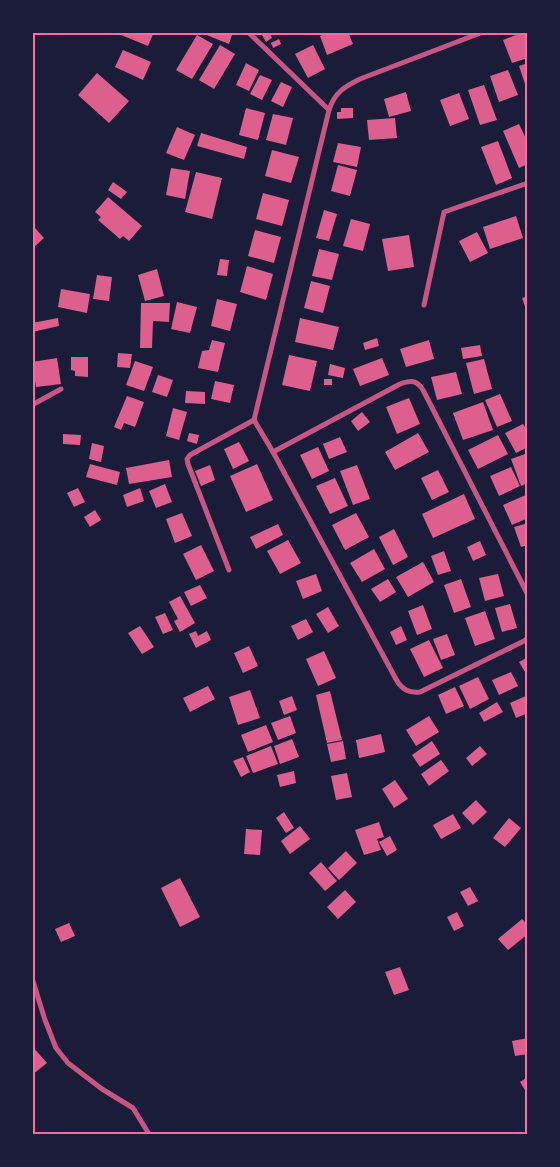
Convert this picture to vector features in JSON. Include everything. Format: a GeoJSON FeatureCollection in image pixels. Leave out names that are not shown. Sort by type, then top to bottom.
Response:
{"type":"FeatureCollection","features":[{"type":"Feature","properties":{"kind":"street"},"geometry":{"type":"LineString","coordinates":[[248,32],[329,110]]}},
{"type":"Feature","properties":{"kind":"street"},"geometry":{"type":"LineString","coordinates":[[483,32],[360,79],[343,88],[333,100],[254,420],[392,672],[405,691],[420,692],[528,638]]}},
{"type":"Feature","properties":{"kind":"street"},"geometry":{"type":"LineString","coordinates":[[424,305],[444,212],[528,183]]}},
{"type":"Feature","properties":{"kind":"street"},"geometry":{"type":"LineString","coordinates":[[273,452],[400,384],[409,380],[417,382],[423,390],[528,595]]}},
{"type":"Feature","properties":{"kind":"street"},"geometry":{"type":"LineString","coordinates":[[32,405],[61,389]]}},
{"type":"Feature","properties":{"kind":"street"},"geometry":{"type":"LineString","coordinates":[[229,570],[187,459],[190,455],[254,420]]}},
{"type":"Feature","properties":{"kind":"street"},"geometry":{"type":"LineString","coordinates":[[32,978],[56,1048],[68,1062],[102,1089],[133,1108],[149,1134]]}},
{"type":"Feature","properties":{"kind":"building"},"geometry":{"type":"Polygon","coordinates":[[[114,32],[154,32],[148,46],[114,32]]]}},
{"type":"Feature","properties":{"kind":"building"},"geometry":{"type":"Polygon","coordinates":[[[199,32],[233,32],[229,44],[199,32]]]}},
{"type":"Feature","properties":{"kind":"building"},"geometry":{"type":"Polygon","coordinates":[[[269,32],[272,38],[266,42],[262,35],[269,32]]]}},
{"type":"Feature","properties":{"kind":"building"},"geometry":{"type":"Polygon","coordinates":[[[329,32],[348,32],[353,44],[327,55],[320,36],[329,32]]]}},
{"type":"Feature","properties":{"kind":"building"},"geometry":{"type":"Polygon","coordinates":[[[528,32],[528,58],[512,63],[503,40],[528,32]]]}},
{"type":"Feature","properties":{"kind":"building"},"geometry":{"type":"Polygon","coordinates":[[[197,35],[213,44],[192,79],[176,70],[197,35]]]}},
{"type":"Feature","properties":{"kind":"building"},"geometry":{"type":"Polygon","coordinates":[[[279,39],[281,44],[273,48],[271,43],[279,39]]]}},
{"type":"Feature","properties":{"kind":"building"},"geometry":{"type":"Polygon","coordinates":[[[220,45],[235,54],[214,89],[199,80],[220,45]]]}},
{"type":"Feature","properties":{"kind":"building"},"geometry":{"type":"Polygon","coordinates":[[[313,45],[325,69],[308,78],[295,54],[313,45]]]}},
{"type":"Feature","properties":{"kind":"building"},"geometry":{"type":"Polygon","coordinates":[[[123,50],[151,62],[143,80],[115,67],[123,50]]]}},
{"type":"Feature","properties":{"kind":"building"},"geometry":{"type":"Polygon","coordinates":[[[246,63],[259,70],[249,91],[236,85],[246,63]]]}},
{"type":"Feature","properties":{"kind":"building"},"geometry":{"type":"Polygon","coordinates":[[[528,63],[528,89],[527,90],[519,66],[528,63]]]}},
{"type":"Feature","properties":{"kind":"building"},"geometry":{"type":"Polygon","coordinates":[[[508,70],[518,95],[499,102],[490,76],[508,70]]]}},
{"type":"Feature","properties":{"kind":"building"},"geometry":{"type":"Polygon","coordinates":[[[97,73],[129,101],[109,123],[78,95],[97,73]]]}},
{"type":"Feature","properties":{"kind":"building"},"geometry":{"type":"Polygon","coordinates":[[[260,75],[272,80],[262,100],[250,94],[260,75]]]}},
{"type":"Feature","properties":{"kind":"building"},"geometry":{"type":"Polygon","coordinates":[[[281,82],[292,87],[283,107],[271,101],[281,82]]]}},
{"type":"Feature","properties":{"kind":"building"},"geometry":{"type":"Polygon","coordinates":[[[484,85],[497,120],[480,125],[468,90],[484,85]]]}},
{"type":"Feature","properties":{"kind":"building"},"geometry":{"type":"Polygon","coordinates":[[[406,92],[411,111],[389,117],[384,99],[406,92]]]}},
{"type":"Feature","properties":{"kind":"building"},"geometry":{"type":"Polygon","coordinates":[[[459,93],[469,119],[450,126],[440,100],[459,93]]]}},
{"type":"Feature","properties":{"kind":"building"},"geometry":{"type":"Polygon","coordinates":[[[246,108],[265,113],[258,140],[239,135],[246,108]]]}},
{"type":"Feature","properties":{"kind":"building"},"geometry":{"type":"Polygon","coordinates":[[[341,108],[353,108],[353,118],[337,119],[337,112],[341,112],[341,108]]]}},
{"type":"Feature","properties":{"kind":"building"},"geometry":{"type":"Polygon","coordinates":[[[273,114],[293,118],[286,145],[266,140],[273,114]]]}},
{"type":"Feature","properties":{"kind":"building"},"geometry":{"type":"Polygon","coordinates":[[[395,118],[397,138],[369,140],[367,120],[395,118]]]}},
{"type":"Feature","properties":{"kind":"building"},"geometry":{"type":"Polygon","coordinates":[[[519,124],[528,143],[528,164],[519,168],[503,131],[519,124]]]}},
{"type":"Feature","properties":{"kind":"building"},"geometry":{"type":"Polygon","coordinates":[[[177,127],[195,135],[184,160],[166,153],[177,127]]]}},
{"type":"Feature","properties":{"kind":"building"},"geometry":{"type":"Polygon","coordinates":[[[201,133],[247,147],[244,159],[197,146],[201,133]]]}},
{"type":"Feature","properties":{"kind":"building"},"geometry":{"type":"Polygon","coordinates":[[[498,141],[512,178],[496,185],[481,147],[498,141]]]}},
{"type":"Feature","properties":{"kind":"building"},"geometry":{"type":"Polygon","coordinates":[[[338,143],[361,147],[357,167],[333,162],[338,143]]]}},
{"type":"Feature","properties":{"kind":"building"},"geometry":{"type":"Polygon","coordinates":[[[272,150],[299,157],[291,183],[265,176],[272,150]]]}},
{"type":"Feature","properties":{"kind":"building"},"geometry":{"type":"Polygon","coordinates":[[[338,165],[357,170],[350,196],[331,191],[338,165]]]}},
{"type":"Feature","properties":{"kind":"building"},"geometry":{"type":"Polygon","coordinates":[[[171,168],[190,171],[185,199],[166,195],[171,168]]]}},
{"type":"Feature","properties":{"kind":"building"},"geometry":{"type":"Polygon","coordinates":[[[196,172],[222,178],[212,219],[185,212],[196,172]]]}},
{"type":"Feature","properties":{"kind":"building"},"geometry":{"type":"Polygon","coordinates":[[[113,182],[127,192],[121,199],[108,190],[113,182]]]}},
{"type":"Feature","properties":{"kind":"building"},"geometry":{"type":"Polygon","coordinates":[[[263,193],[289,200],[282,226],[256,219],[263,193]]]}},
{"type":"Feature","properties":{"kind":"building"},"geometry":{"type":"Polygon","coordinates":[[[108,197],[142,226],[129,241],[123,236],[120,239],[98,220],[101,217],[95,212],[108,197]]]}},
{"type":"Feature","properties":{"kind":"building"},"geometry":{"type":"Polygon","coordinates":[[[324,210],[337,214],[329,241],[316,238],[324,210]]]}},
{"type":"Feature","properties":{"kind":"building"},"geometry":{"type":"Polygon","coordinates":[[[516,216],[523,238],[490,249],[483,227],[516,216]]]}},
{"type":"Feature","properties":{"kind":"building"},"geometry":{"type":"Polygon","coordinates":[[[351,219],[370,224],[363,251],[343,246],[351,219]]]}},
{"type":"Feature","properties":{"kind":"building"},"geometry":{"type":"Polygon","coordinates":[[[35,228],[44,238],[34,247],[32,245],[32,230],[35,228]]]}},
{"type":"Feature","properties":{"kind":"building"},"geometry":{"type":"Polygon","coordinates":[[[255,230],[281,237],[274,263],[248,256],[255,230]]]}},
{"type":"Feature","properties":{"kind":"building"},"geometry":{"type":"Polygon","coordinates":[[[477,232],[488,253],[470,262],[459,241],[477,232]]]}},
{"type":"Feature","properties":{"kind":"building"},"geometry":{"type":"Polygon","coordinates":[[[409,235],[414,267],[388,271],[382,239],[409,235]]]}},
{"type":"Feature","properties":{"kind":"building"},"geometry":{"type":"Polygon","coordinates":[[[319,249],[339,254],[332,280],[312,276],[319,249]]]}},
{"type":"Feature","properties":{"kind":"building"},"geometry":{"type":"Polygon","coordinates":[[[220,259],[229,260],[227,276],[217,275],[220,259]]]}},
{"type":"Feature","properties":{"kind":"building"},"geometry":{"type":"Polygon","coordinates":[[[247,266],[273,274],[266,300],[240,292],[247,266]]]}},
{"type":"Feature","properties":{"kind":"building"},"geometry":{"type":"Polygon","coordinates":[[[157,269],[164,296],[145,301],[138,275],[157,269]]]}},
{"type":"Feature","properties":{"kind":"building"},"geometry":{"type":"Polygon","coordinates":[[[97,275],[112,277],[109,301],[93,299],[97,275]]]}},
{"type":"Feature","properties":{"kind":"building"},"geometry":{"type":"Polygon","coordinates":[[[311,281],[330,286],[323,313],[304,308],[311,281]]]}},
{"type":"Feature","properties":{"kind":"building"},"geometry":{"type":"Polygon","coordinates":[[[61,289],[90,294],[87,313],[58,307],[61,289]]]}},
{"type":"Feature","properties":{"kind":"building"},"geometry":{"type":"Polygon","coordinates":[[[528,296],[528,312],[527,312],[522,298],[528,296]]]}},
{"type":"Feature","properties":{"kind":"building"},"geometry":{"type":"Polygon","coordinates":[[[217,299],[237,304],[230,331],[211,326],[217,299]]]}},
{"type":"Feature","properties":{"kind":"building"},"geometry":{"type":"Polygon","coordinates":[[[177,302],[197,307],[190,333],[171,329],[177,302]]]}},
{"type":"Feature","properties":{"kind":"building"},"geometry":{"type":"Polygon","coordinates":[[[141,303],[170,303],[169,322],[153,321],[152,348],[140,348],[141,303]]]}},
{"type":"Feature","properties":{"kind":"building"},"geometry":{"type":"Polygon","coordinates":[[[58,318],[59,326],[32,332],[32,323],[58,318]]]}},
{"type":"Feature","properties":{"kind":"building"},"geometry":{"type":"Polygon","coordinates":[[[300,318],[339,327],[333,350],[295,342],[300,318]]]}},
{"type":"Feature","properties":{"kind":"building"},"geometry":{"type":"Polygon","coordinates":[[[377,338],[379,346],[365,350],[363,343],[377,338]]]}},
{"type":"Feature","properties":{"kind":"building"},"geometry":{"type":"Polygon","coordinates":[[[212,340],[225,343],[218,372],[198,368],[202,351],[209,350],[212,340]]]}},
{"type":"Feature","properties":{"kind":"building"},"geometry":{"type":"Polygon","coordinates":[[[429,340],[434,359],[406,367],[400,349],[429,340]]]}},
{"type":"Feature","properties":{"kind":"building"},"geometry":{"type":"Polygon","coordinates":[[[480,345],[482,356],[463,359],[461,348],[480,345]]]}},
{"type":"Feature","properties":{"kind":"building"},"geometry":{"type":"Polygon","coordinates":[[[118,353],[132,354],[130,368],[117,367],[118,353]]]}},
{"type":"Feature","properties":{"kind":"building"},"geometry":{"type":"Polygon","coordinates":[[[289,355],[317,361],[310,391],[282,385],[289,355]]]}},
{"type":"Feature","properties":{"kind":"building"},"geometry":{"type":"Polygon","coordinates":[[[71,357],[88,357],[88,377],[75,376],[75,371],[71,370],[71,357]]]}},
{"type":"Feature","properties":{"kind":"building"},"geometry":{"type":"Polygon","coordinates":[[[57,358],[61,384],[36,387],[32,362],[57,358]]]}},
{"type":"Feature","properties":{"kind":"building"},"geometry":{"type":"Polygon","coordinates":[[[382,358],[389,375],[360,386],[353,369],[382,358]]]}},
{"type":"Feature","properties":{"kind":"building"},"geometry":{"type":"Polygon","coordinates":[[[484,359],[492,389],[474,394],[466,363],[484,359]]]}},
{"type":"Feature","properties":{"kind":"building"},"geometry":{"type":"Polygon","coordinates":[[[135,361],[153,367],[144,391],[126,385],[135,361]]]}},
{"type":"Feature","properties":{"kind":"building"},"geometry":{"type":"Polygon","coordinates":[[[330,364],[345,368],[343,378],[328,375],[330,364]]]}},
{"type":"Feature","properties":{"kind":"building"},"geometry":{"type":"Polygon","coordinates":[[[456,372],[462,394],[437,400],[431,377],[456,372]]]}},
{"type":"Feature","properties":{"kind":"building"},"geometry":{"type":"Polygon","coordinates":[[[158,375],[173,380],[167,397],[152,392],[158,375]]]}},
{"type":"Feature","properties":{"kind":"building"},"geometry":{"type":"Polygon","coordinates":[[[324,379],[332,379],[332,385],[324,385],[324,379]]]}},
{"type":"Feature","properties":{"kind":"building"},"geometry":{"type":"Polygon","coordinates":[[[215,381],[234,385],[230,403],[211,399],[215,381]]]}},
{"type":"Feature","properties":{"kind":"building"},"geometry":{"type":"Polygon","coordinates":[[[186,391],[205,392],[205,404],[185,403],[186,391]]]}},
{"type":"Feature","properties":{"kind":"building"},"geometry":{"type":"Polygon","coordinates":[[[500,394],[512,421],[497,427],[485,400],[500,394]]]}},
{"type":"Feature","properties":{"kind":"building"},"geometry":{"type":"Polygon","coordinates":[[[127,396],[144,402],[135,427],[124,423],[121,430],[114,427],[127,396]]]}},
{"type":"Feature","properties":{"kind":"building"},"geometry":{"type":"Polygon","coordinates":[[[409,398],[420,424],[397,434],[386,407],[409,398]]]}},
{"type":"Feature","properties":{"kind":"building"},"geometry":{"type":"Polygon","coordinates":[[[483,402],[493,430],[463,440],[453,413],[483,402]]]}},
{"type":"Feature","properties":{"kind":"building"},"geometry":{"type":"Polygon","coordinates":[[[173,408],[187,412],[179,440],[166,436],[173,408]]]}},
{"type":"Feature","properties":{"kind":"building"},"geometry":{"type":"Polygon","coordinates":[[[362,412],[370,422],[358,431],[351,421],[362,412]]]}},
{"type":"Feature","properties":{"kind":"building"},"geometry":{"type":"Polygon","coordinates":[[[523,424],[528,432],[528,447],[516,453],[505,433],[523,424]]]}},
{"type":"Feature","properties":{"kind":"building"},"geometry":{"type":"Polygon","coordinates":[[[189,433],[199,435],[197,444],[187,441],[189,433]]]}},
{"type":"Feature","properties":{"kind":"building"},"geometry":{"type":"Polygon","coordinates":[[[418,433],[429,452],[395,470],[385,452],[418,433]]]}},
{"type":"Feature","properties":{"kind":"building"},"geometry":{"type":"Polygon","coordinates":[[[63,434],[81,435],[80,445],[63,444],[63,434]]]}},
{"type":"Feature","properties":{"kind":"building"},"geometry":{"type":"Polygon","coordinates":[[[498,435],[508,454],[478,469],[468,450],[498,435]]]}},
{"type":"Feature","properties":{"kind":"building"},"geometry":{"type":"Polygon","coordinates":[[[340,437],[347,452],[329,459],[323,444],[340,437]]]}},
{"type":"Feature","properties":{"kind":"building"},"geometry":{"type":"Polygon","coordinates":[[[239,442],[249,461],[233,469],[224,449],[239,442]]]}},
{"type":"Feature","properties":{"kind":"building"},"geometry":{"type":"Polygon","coordinates":[[[92,443],[104,446],[101,462],[89,459],[92,443]]]}},
{"type":"Feature","properties":{"kind":"building"},"geometry":{"type":"Polygon","coordinates":[[[318,447],[329,471],[312,479],[300,455],[318,447]]]}},
{"type":"Feature","properties":{"kind":"building"},"geometry":{"type":"Polygon","coordinates":[[[528,453],[528,483],[521,486],[511,459],[528,453]]]}},
{"type":"Feature","properties":{"kind":"building"},"geometry":{"type":"Polygon","coordinates":[[[169,460],[172,477],[129,484],[126,468],[169,460]]]}},
{"type":"Feature","properties":{"kind":"building"},"geometry":{"type":"Polygon","coordinates":[[[90,464],[120,472],[117,485],[86,477],[90,464]]]}},
{"type":"Feature","properties":{"kind":"building"},"geometry":{"type":"Polygon","coordinates":[[[257,464],[273,500],[246,512],[230,476],[257,464]]]}},
{"type":"Feature","properties":{"kind":"building"},"geometry":{"type":"Polygon","coordinates":[[[210,465],[215,480],[201,486],[195,471],[210,465]]]}},
{"type":"Feature","properties":{"kind":"building"},"geometry":{"type":"Polygon","coordinates":[[[357,465],[370,499],[353,505],[340,471],[357,465]]]}},
{"type":"Feature","properties":{"kind":"building"},"geometry":{"type":"Polygon","coordinates":[[[511,467],[520,486],[499,496],[490,476],[511,467]]]}},
{"type":"Feature","properties":{"kind":"building"},"geometry":{"type":"Polygon","coordinates":[[[438,470],[449,492],[432,500],[421,478],[438,470]]]}},
{"type":"Feature","properties":{"kind":"building"},"geometry":{"type":"Polygon","coordinates":[[[335,478],[348,506],[330,514],[316,486],[335,478]]]}},
{"type":"Feature","properties":{"kind":"building"},"geometry":{"type":"Polygon","coordinates":[[[165,484],[172,502],[156,508],[149,491],[165,484]]]}},
{"type":"Feature","properties":{"kind":"building"},"geometry":{"type":"Polygon","coordinates":[[[78,488],[85,502],[74,507],[67,493],[78,488]]]}},
{"type":"Feature","properties":{"kind":"building"},"geometry":{"type":"Polygon","coordinates":[[[140,488],[144,501],[127,507],[123,495],[140,488]]]}},
{"type":"Feature","properties":{"kind":"building"},"geometry":{"type":"Polygon","coordinates":[[[464,494],[475,519],[433,538],[422,514],[464,494]]]}},
{"type":"Feature","properties":{"kind":"building"},"geometry":{"type":"Polygon","coordinates":[[[528,494],[528,518],[512,525],[503,505],[528,494]]]}},
{"type":"Feature","properties":{"kind":"building"},"geometry":{"type":"Polygon","coordinates":[[[95,510],[101,520],[90,527],[84,517],[95,510]]]}},
{"type":"Feature","properties":{"kind":"building"},"geometry":{"type":"Polygon","coordinates":[[[182,513],[192,536],[175,543],[166,519],[182,513]]]}},
{"type":"Feature","properties":{"kind":"building"},"geometry":{"type":"Polygon","coordinates":[[[356,513],[369,537],[345,550],[332,525],[356,513]]]}},
{"type":"Feature","properties":{"kind":"building"},"geometry":{"type":"Polygon","coordinates":[[[528,523],[528,545],[521,547],[514,527],[528,523]]]}},
{"type":"Feature","properties":{"kind":"building"},"geometry":{"type":"Polygon","coordinates":[[[278,524],[283,535],[256,549],[250,537],[278,524]]]}},
{"type":"Feature","properties":{"kind":"building"},"geometry":{"type":"Polygon","coordinates":[[[394,529],[408,557],[393,565],[379,537],[394,529]]]}},
{"type":"Feature","properties":{"kind":"building"},"geometry":{"type":"Polygon","coordinates":[[[288,540],[301,563],[280,574],[267,551],[288,540]]]}},
{"type":"Feature","properties":{"kind":"building"},"geometry":{"type":"Polygon","coordinates":[[[480,541],[486,555],[473,561],[467,547],[480,541]]]}},
{"type":"Feature","properties":{"kind":"building"},"geometry":{"type":"Polygon","coordinates":[[[201,545],[214,571],[196,580],[183,554],[201,545]]]}},
{"type":"Feature","properties":{"kind":"building"},"geometry":{"type":"Polygon","coordinates":[[[374,549],[385,569],[362,582],[350,563],[374,549]]]}},
{"type":"Feature","properties":{"kind":"building"},"geometry":{"type":"Polygon","coordinates":[[[444,551],[451,571],[438,575],[431,556],[444,551]]]}},
{"type":"Feature","properties":{"kind":"building"},"geometry":{"type":"Polygon","coordinates":[[[423,562],[434,582],[408,597],[396,577],[423,562]]]}},
{"type":"Feature","properties":{"kind":"building"},"geometry":{"type":"Polygon","coordinates":[[[316,574],[322,591],[303,599],[296,581],[316,574]]]}},
{"type":"Feature","properties":{"kind":"building"},"geometry":{"type":"Polygon","coordinates":[[[498,574],[504,596],[485,601],[479,578],[498,574]]]}},
{"type":"Feature","properties":{"kind":"building"},"geometry":{"type":"Polygon","coordinates":[[[388,579],[396,592],[380,602],[371,589],[388,579]]]}},
{"type":"Feature","properties":{"kind":"building"},"geometry":{"type":"Polygon","coordinates":[[[461,579],[471,607],[454,613],[444,585],[461,579]]]}},
{"type":"Feature","properties":{"kind":"building"},"geometry":{"type":"Polygon","coordinates":[[[200,585],[207,598],[191,606],[184,592],[200,585]]]}},
{"type":"Feature","properties":{"kind":"building"},"geometry":{"type":"Polygon","coordinates":[[[180,596],[195,623],[180,632],[174,621],[178,619],[169,602],[180,596]]]}},
{"type":"Feature","properties":{"kind":"building"},"geometry":{"type":"Polygon","coordinates":[[[510,604],[517,628],[502,632],[495,608],[510,604]]]}},
{"type":"Feature","properties":{"kind":"building"},"geometry":{"type":"Polygon","coordinates":[[[423,605],[432,629],[417,635],[408,611],[423,605]]]}},
{"type":"Feature","properties":{"kind":"building"},"geometry":{"type":"Polygon","coordinates":[[[328,607],[339,626],[328,633],[316,614],[328,607]]]}},
{"type":"Feature","properties":{"kind":"building"},"geometry":{"type":"Polygon","coordinates":[[[485,611],[495,639],[475,646],[465,618],[485,611]]]}},
{"type":"Feature","properties":{"kind":"building"},"geometry":{"type":"Polygon","coordinates":[[[165,613],[173,630],[163,634],[155,617],[165,613]]]}},
{"type":"Feature","properties":{"kind":"building"},"geometry":{"type":"Polygon","coordinates":[[[306,619],[313,632],[298,640],[291,626],[306,619]]]}},
{"type":"Feature","properties":{"kind":"building"},"geometry":{"type":"Polygon","coordinates":[[[140,626],[154,647],[142,654],[128,633],[140,626]]]}},
{"type":"Feature","properties":{"kind":"building"},"geometry":{"type":"Polygon","coordinates":[[[401,626],[407,640],[396,645],[390,632],[401,626]]]}},
{"type":"Feature","properties":{"kind":"building"},"geometry":{"type":"Polygon","coordinates":[[[196,631],[198,636],[207,631],[211,640],[196,648],[189,634],[196,631]]]}},
{"type":"Feature","properties":{"kind":"building"},"geometry":{"type":"Polygon","coordinates":[[[447,634],[455,655],[441,660],[433,639],[447,634]]]}},
{"type":"Feature","properties":{"kind":"building"},"geometry":{"type":"Polygon","coordinates":[[[429,640],[443,668],[424,677],[410,649],[429,640]]]}},
{"type":"Feature","properties":{"kind":"building"},"geometry":{"type":"Polygon","coordinates":[[[249,646],[258,666],[243,673],[234,653],[249,646]]]}},
{"type":"Feature","properties":{"kind":"building"},"geometry":{"type":"Polygon","coordinates":[[[324,651],[336,678],[318,686],[306,659],[324,651]]]}},
{"type":"Feature","properties":{"kind":"building"},"geometry":{"type":"Polygon","coordinates":[[[528,657],[528,677],[519,662],[528,657]]]}},
{"type":"Feature","properties":{"kind":"building"},"geometry":{"type":"Polygon","coordinates":[[[511,672],[518,686],[499,695],[492,680],[511,672]]]}},
{"type":"Feature","properties":{"kind":"building"},"geometry":{"type":"Polygon","coordinates":[[[478,677],[489,699],[470,709],[459,686],[478,677]]]}},
{"type":"Feature","properties":{"kind":"building"},"geometry":{"type":"Polygon","coordinates":[[[208,686],[215,699],[190,712],[183,698],[208,686]]]}},
{"type":"Feature","properties":{"kind":"building"},"geometry":{"type":"Polygon","coordinates":[[[455,687],[464,706],[446,714],[438,695],[455,687]]]}},
{"type":"Feature","properties":{"kind":"building"},"geometry":{"type":"Polygon","coordinates":[[[250,690],[260,718],[238,725],[229,697],[250,690]]]}},
{"type":"Feature","properties":{"kind":"building"},"geometry":{"type":"Polygon","coordinates":[[[330,691],[342,740],[327,743],[316,695],[330,691]]]}},
{"type":"Feature","properties":{"kind":"building"},"geometry":{"type":"Polygon","coordinates":[[[528,695],[528,713],[516,718],[510,703],[528,695]]]}},
{"type":"Feature","properties":{"kind":"building"},"geometry":{"type":"Polygon","coordinates":[[[292,696],[297,710],[284,715],[279,701],[292,696]]]}},
{"type":"Feature","properties":{"kind":"building"},"geometry":{"type":"Polygon","coordinates":[[[497,702],[503,712],[484,722],[479,713],[497,702]]]}},
{"type":"Feature","properties":{"kind":"building"},"geometry":{"type":"Polygon","coordinates":[[[290,716],[296,733],[278,740],[271,723],[290,716]]]}},
{"type":"Feature","properties":{"kind":"building"},"geometry":{"type":"Polygon","coordinates":[[[429,716],[439,732],[416,746],[406,730],[429,716]]]}},
{"type":"Feature","properties":{"kind":"building"},"geometry":{"type":"Polygon","coordinates":[[[266,725],[273,742],[248,752],[241,735],[266,725]]]}},
{"type":"Feature","properties":{"kind":"building"},"geometry":{"type":"Polygon","coordinates":[[[381,734],[385,752],[359,758],[356,740],[381,734]]]}},
{"type":"Feature","properties":{"kind":"building"},"geometry":{"type":"Polygon","coordinates":[[[292,739],[299,757],[280,764],[274,746],[292,739]]]}},
{"type":"Feature","properties":{"kind":"building"},"geometry":{"type":"Polygon","coordinates":[[[343,741],[346,759],[331,762],[327,744],[343,741]]]}},
{"type":"Feature","properties":{"kind":"building"},"geometry":{"type":"Polygon","coordinates":[[[432,741],[440,754],[420,767],[412,755],[432,741]]]}},
{"type":"Feature","properties":{"kind":"building"},"geometry":{"type":"Polygon","coordinates":[[[271,746],[278,764],[253,773],[246,756],[271,746]]]}},
{"type":"Feature","properties":{"kind":"building"},"geometry":{"type":"Polygon","coordinates":[[[480,746],[487,754],[472,766],[466,758],[480,746]]]}},
{"type":"Feature","properties":{"kind":"building"},"geometry":{"type":"Polygon","coordinates":[[[243,757],[250,772],[241,777],[233,761],[243,757]]]}},
{"type":"Feature","properties":{"kind":"building"},"geometry":{"type":"Polygon","coordinates":[[[441,760],[449,771],[429,786],[421,774],[441,760]]]}},
{"type":"Feature","properties":{"kind":"building"},"geometry":{"type":"Polygon","coordinates":[[[294,771],[296,783],[280,787],[277,775],[294,771]]]}},
{"type":"Feature","properties":{"kind":"building"},"geometry":{"type":"Polygon","coordinates":[[[347,773],[352,797],[336,800],[331,776],[347,773]]]}},
{"type":"Feature","properties":{"kind":"building"},"geometry":{"type":"Polygon","coordinates":[[[395,780],[408,799],[394,808],[382,789],[395,780]]]}},
{"type":"Feature","properties":{"kind":"building"},"geometry":{"type":"Polygon","coordinates":[[[476,800],[487,812],[473,825],[462,813],[476,800]]]}},
{"type":"Feature","properties":{"kind":"building"},"geometry":{"type":"Polygon","coordinates":[[[284,812],[294,828],[286,833],[276,818],[284,812]]]}},
{"type":"Feature","properties":{"kind":"building"},"geometry":{"type":"Polygon","coordinates":[[[453,814],[461,828],[441,839],[433,825],[453,814]]]}},
{"type":"Feature","properties":{"kind":"building"},"geometry":{"type":"Polygon","coordinates":[[[509,818],[521,828],[505,847],[493,838],[509,818]]]}},
{"type":"Feature","properties":{"kind":"building"},"geometry":{"type":"Polygon","coordinates":[[[379,822],[384,837],[377,839],[381,850],[364,855],[355,830],[379,822]]]}},
{"type":"Feature","properties":{"kind":"building"},"geometry":{"type":"Polygon","coordinates":[[[300,826],[310,839],[290,854],[281,841],[300,826]]]}},
{"type":"Feature","properties":{"kind":"building"},"geometry":{"type":"Polygon","coordinates":[[[246,829],[262,830],[260,855],[244,854],[246,829]]]}},
{"type":"Feature","properties":{"kind":"building"},"geometry":{"type":"Polygon","coordinates":[[[390,836],[397,850],[387,856],[379,842],[390,836]]]}},
{"type":"Feature","properties":{"kind":"building"},"geometry":{"type":"Polygon","coordinates":[[[346,851],[357,863],[339,880],[328,868],[346,851]]]}},
{"type":"Feature","properties":{"kind":"building"},"geometry":{"type":"Polygon","coordinates":[[[321,862],[337,881],[325,891],[309,873],[321,862]]]}},
{"type":"Feature","properties":{"kind":"building"},"geometry":{"type":"Polygon","coordinates":[[[180,878],[200,917],[180,927],[161,888],[180,878]]]}},
{"type":"Feature","properties":{"kind":"building"},"geometry":{"type":"Polygon","coordinates":[[[470,887],[478,901],[468,906],[460,892],[470,887]]]}},
{"type":"Feature","properties":{"kind":"building"},"geometry":{"type":"Polygon","coordinates":[[[345,890],[356,902],[338,919],[327,907],[345,890]]]}},
{"type":"Feature","properties":{"kind":"building"},"geometry":{"type":"Polygon","coordinates":[[[457,912],[464,926],[454,931],[447,917],[457,912]]]}},
{"type":"Feature","properties":{"kind":"building"},"geometry":{"type":"Polygon","coordinates":[[[522,919],[528,925],[528,934],[508,950],[498,939],[522,919]]]}},
{"type":"Feature","properties":{"kind":"building"},"geometry":{"type":"Polygon","coordinates":[[[69,923],[75,936],[61,942],[55,929],[69,923]]]}},
{"type":"Feature","properties":{"kind":"building"},"geometry":{"type":"Polygon","coordinates":[[[400,967],[409,990],[394,995],[385,972],[400,967]]]}},
{"type":"Feature","properties":{"kind":"building"},"geometry":{"type":"Polygon","coordinates":[[[528,1038],[528,1054],[515,1056],[512,1041],[528,1038]]]}},
{"type":"Feature","properties":{"kind":"building"},"geometry":{"type":"Polygon","coordinates":[[[32,1046],[47,1063],[32,1075],[32,1046]]]}},
{"type":"Feature","properties":{"kind":"building"},"geometry":{"type":"Polygon","coordinates":[[[528,1077],[528,1095],[520,1082],[528,1077]]]}}]}
